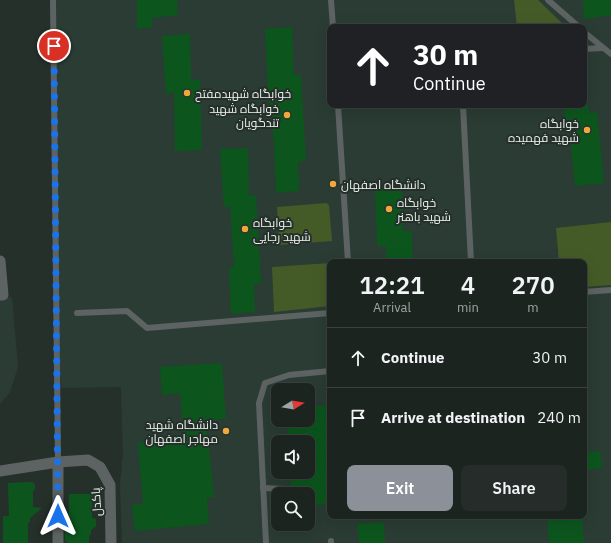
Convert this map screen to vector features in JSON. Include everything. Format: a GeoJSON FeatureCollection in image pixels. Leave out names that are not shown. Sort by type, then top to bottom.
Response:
{"type":"FeatureCollection","features":[{"type":"Feature","properties":{"kind":"street"},"geometry":{"type":"LineString","coordinates":[[0,261],[1,295]]}},
{"type":"Feature","properties":{"kind":"street","name":"پاکدل"},"geometry":{"type":"LineString","coordinates":[[0,471],[58,462],[88,460],[100,467],[110,485],[111,543]]}},
{"type":"Feature","properties":{"kind":"street"},"geometry":{"type":"LineString","coordinates":[[58,462],[58,543]]}},
{"type":"Feature","properties":{"kind":"lane"},"geometry":{"type":"LineString","coordinates":[[53,0],[58,462]]}},
{"type":"Feature","properties":{"kind":"lane"},"geometry":{"type":"LineString","coordinates":[[332,0],[333,24]]}},
{"type":"Feature","properties":{"kind":"lane"},"geometry":{"type":"LineString","coordinates":[[548,0],[576,24]]}},
{"type":"Feature","properties":{"kind":"lane"},"geometry":{"type":"LineString","coordinates":[[587,35],[611,54]]}},
{"type":"Feature","properties":{"kind":"lane"},"geometry":{"type":"LineString","coordinates":[[587,49],[602,48]]}},
{"type":"Feature","properties":{"kind":"lane"},"geometry":{"type":"LineString","coordinates":[[338,108],[348,259]]}},
{"type":"Feature","properties":{"kind":"lane"},"geometry":{"type":"LineString","coordinates":[[463,108],[470,259]]}},
{"type":"Feature","properties":{"kind":"lane"},"geometry":{"type":"LineString","coordinates":[[587,292],[611,290]]}},
{"type":"Feature","properties":{"kind":"lane"},"geometry":{"type":"LineString","coordinates":[[76,313],[127,311],[147,328],[327,313]]}},
{"type":"Feature","properties":{"kind":"lane"},"geometry":{"type":"LineString","coordinates":[[266,543],[259,403],[265,383],[289,375],[327,371]]}},
{"type":"Feature","properties":{"kind":"lane"},"geometry":{"type":"LineString","coordinates":[[263,488],[271,488]]}},
{"type":"Feature","properties":{"kind":"shaded area","name":"دانشگاه اصفهان"},"geometry":{"type":"Polygon","coordinates":[[[54,0],[611,0],[611,543],[122,543],[120,482],[123,458],[121,387],[62,388],[57,357],[54,0]]]}},
{"type":"Feature","properties":{"kind":"shaded area"},"geometry":{"type":"Polygon","coordinates":[[[12,297],[18,367],[10,392],[0,404],[0,298],[12,297]]]}},
{"type":"Feature","properties":{"kind":"green space"},"geometry":{"type":"Polygon","coordinates":[[[514,0],[538,0],[563,24],[517,24],[514,0]]]}},
{"type":"Feature","properties":{"kind":"green space"},"geometry":{"type":"Polygon","coordinates":[[[326,203],[329,205],[332,241],[279,245],[277,207],[326,203]]]}},
{"type":"Feature","properties":{"kind":"green space"},"geometry":{"type":"Polygon","coordinates":[[[611,222],[611,285],[587,287],[587,259],[559,259],[556,228],[611,222]]]}},
{"type":"Feature","properties":{"kind":"green space"},"geometry":{"type":"Polygon","coordinates":[[[327,263],[327,306],[274,312],[272,267],[327,263]]]}},
{"type":"Feature","properties":{"kind":"building"},"geometry":{"type":"Polygon","coordinates":[[[137,0],[177,0],[178,15],[152,18],[152,27],[137,29],[137,0]]]}},
{"type":"Feature","properties":{"kind":"building"},"geometry":{"type":"Polygon","coordinates":[[[583,0],[611,0],[611,15],[584,19],[583,0]]]}},
{"type":"Feature","properties":{"kind":"building","name":"خوابگاه شهید تندگویان"},"geometry":{"type":"Polygon","coordinates":[[[292,27],[294,75],[301,75],[306,161],[298,162],[299,191],[276,193],[274,144],[268,87],[265,29],[292,27]]]}},
{"type":"Feature","properties":{"kind":"building","name":"خوابگاه شهیدمفتح"},"geometry":{"type":"Polygon","coordinates":[[[190,34],[191,79],[200,80],[202,150],[175,151],[174,91],[166,95],[162,36],[190,34]]]}},
{"type":"Feature","properties":{"kind":"building","name":"خوابگاه شهید فهمیده"},"geometry":{"type":"Polygon","coordinates":[[[588,105],[589,113],[597,112],[604,183],[575,186],[569,125],[566,125],[563,108],[587,108],[588,105]]]}},
{"type":"Feature","properties":{"kind":"building","name":"خوابگاه شهید رجایی"},"geometry":{"type":"Polygon","coordinates":[[[248,148],[249,196],[256,195],[261,284],[254,284],[255,312],[231,314],[229,268],[234,267],[230,206],[224,207],[220,149],[248,148]]]}},
{"type":"Feature","properties":{"kind":"building","name":"خوابگاه شهید باهنر"},"geometry":{"type":"Polygon","coordinates":[[[402,186],[403,231],[412,231],[413,259],[386,259],[386,246],[377,246],[375,187],[402,186]]]}},
{"type":"Feature","properties":{"kind":"building"},"geometry":{"type":"Polygon","coordinates":[[[222,363],[226,419],[206,420],[214,497],[207,498],[209,524],[135,531],[132,505],[143,504],[138,443],[184,439],[180,393],[162,395],[160,367],[222,363]]]}},
{"type":"Feature","properties":{"kind":"building"},"geometry":{"type":"Polygon","coordinates":[[[327,405],[327,504],[315,505],[315,487],[291,487],[291,479],[315,479],[315,435],[288,435],[287,427],[315,427],[315,406],[327,405]]]}},
{"type":"Feature","properties":{"kind":"building"},"geometry":{"type":"Polygon","coordinates":[[[600,451],[602,468],[587,470],[587,453],[600,451]]]}},
{"type":"Feature","properties":{"kind":"building"},"geometry":{"type":"Polygon","coordinates":[[[32,482],[35,484],[35,489],[33,491],[33,507],[42,508],[30,518],[30,522],[28,523],[28,543],[3,543],[3,516],[9,516],[8,483],[32,482]]]}},
{"type":"Feature","properties":{"kind":"building"},"geometry":{"type":"Polygon","coordinates":[[[69,494],[92,494],[96,496],[95,501],[92,503],[92,518],[96,519],[96,526],[91,530],[89,543],[67,543],[67,541],[65,541],[65,527],[69,527],[69,494]]]}},
{"type":"Feature","properties":{"kind":"building"},"geometry":{"type":"Polygon","coordinates":[[[547,519],[582,519],[584,543],[549,543],[547,519]]]}},
{"type":"Feature","properties":{"kind":"building"},"geometry":{"type":"Polygon","coordinates":[[[384,522],[385,543],[359,543],[357,524],[384,522]]]}},
{"type":"Feature","properties":{"kind":"place","name":"خوابگاه شهیدمفتح"},"geometry":{"type":"Point","coordinates":[187,93]}},
{"type":"Feature","properties":{"kind":"place","name":"خوابگاه شهید تندگویان"},"geometry":{"type":"Point","coordinates":[287,115]}},
{"type":"Feature","properties":{"kind":"place","name":"خوابگاه شهید فهمیده"},"geometry":{"type":"Point","coordinates":[587,130]}},
{"type":"Feature","properties":{"kind":"place","name":"دانشگاه اصفهان"},"geometry":{"type":"Point","coordinates":[333,184]}},
{"type":"Feature","properties":{"kind":"place","name":"خوابگاه شهید باهنر"},"geometry":{"type":"Point","coordinates":[389,209]}},
{"type":"Feature","properties":{"kind":"place","name":"خوابگاه شهید رجایی"},"geometry":{"type":"Point","coordinates":[245,229]}},
{"type":"Feature","properties":{"kind":"place","name":"دانشگاه شهید مهاجر اصفهان"},"geometry":{"type":"Point","coordinates":[226,431]}},
{"type":"Feature","properties":{"kind":"route"},"geometry":{"type":"LineString","coordinates":[[54,46],[58,516]]}}]}
